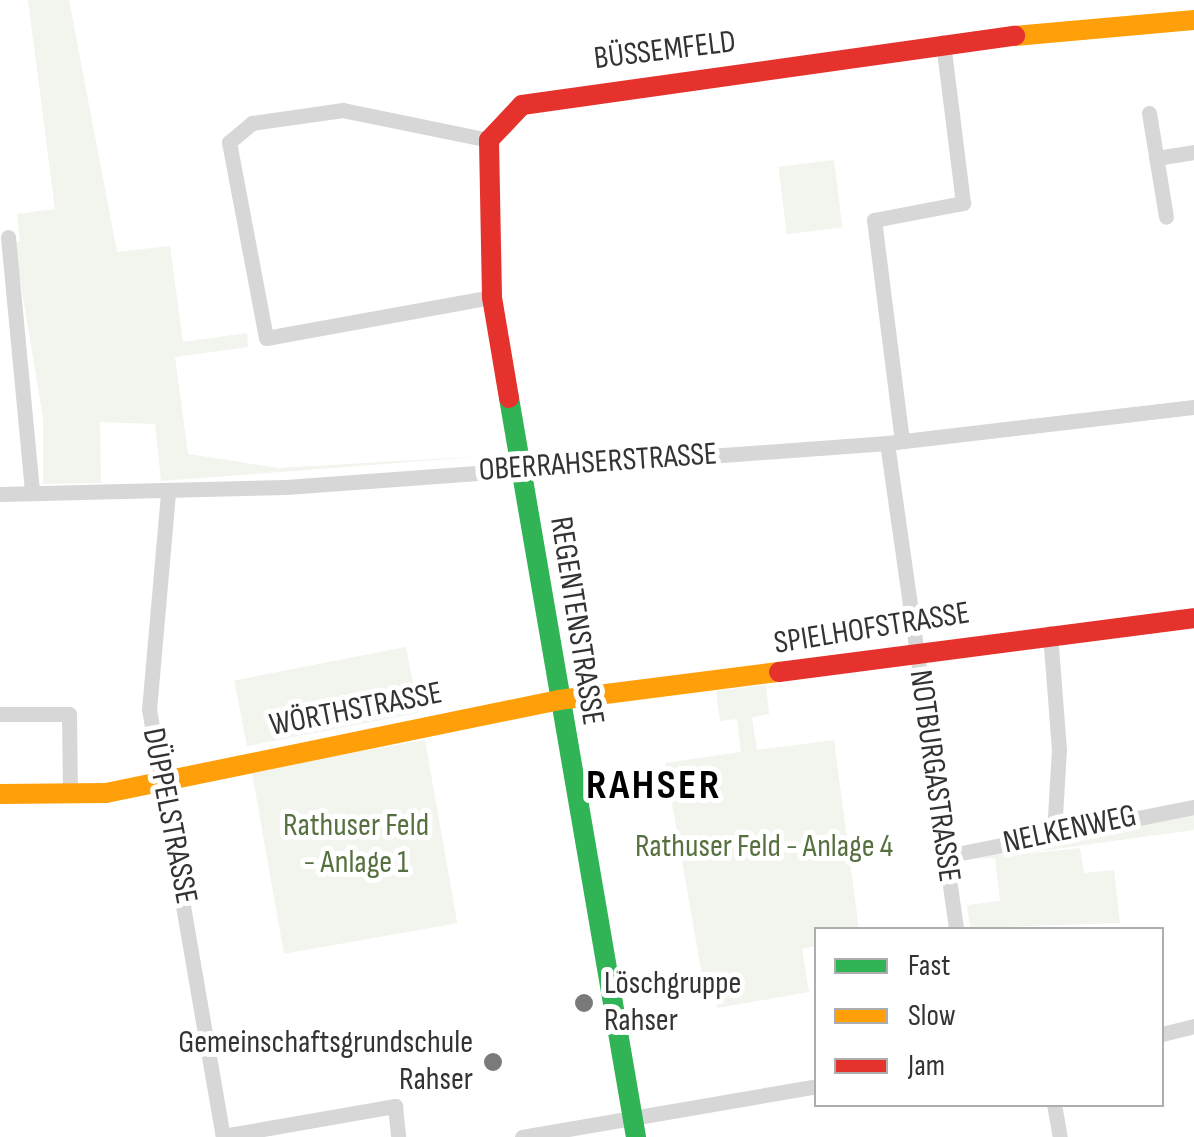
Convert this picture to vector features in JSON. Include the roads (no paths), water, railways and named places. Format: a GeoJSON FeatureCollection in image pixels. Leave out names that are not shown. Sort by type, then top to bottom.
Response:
{"type":"FeatureCollection","features":[{"type":"Feature","properties":{"kind":"street","name":"BÜSSEMFELD"},"geometry":{"type":"LineString","coordinates":[[489,140],[522,105],[543,97],[943,42],[1194,20]]}},
{"type":"Feature","properties":{"kind":"street","name":"NOTBURGASTRASSE"},"geometry":{"type":"LineString","coordinates":[[943,42],[963,203],[874,220],[915,650],[956,927]]}},
{"type":"Feature","properties":{"kind":"street"},"geometry":{"type":"LineString","coordinates":[[492,297],[266,338],[229,142],[252,123],[343,110],[489,140],[492,297],[520,468]]}},
{"type":"Feature","properties":{"kind":"street"},"geometry":{"type":"LineString","coordinates":[[1150,113],[1166,217]]}},
{"type":"Feature","properties":{"kind":"street"},"geometry":{"type":"LineString","coordinates":[[1156,158],[1194,152]]}},
{"type":"Feature","properties":{"kind":"street"},"geometry":{"type":"LineString","coordinates":[[8,237],[32,493]]}},
{"type":"Feature","properties":{"kind":"street","name":"OBERRAHSERSTRASSE"},"geometry":{"type":"LineString","coordinates":[[0,494],[168,494],[894,442],[1194,406]]}},
{"type":"Feature","properties":{"kind":"street","name":"REGENTENSTRASSE"},"geometry":{"type":"LineString","coordinates":[[520,468],[635,1129]]}},
{"type":"Feature","properties":{"kind":"street","name":"DÜPPELSTRASSE"},"geometry":{"type":"LineString","coordinates":[[168,494],[149,708],[223,1136]]}},
{"type":"Feature","properties":{"kind":"street","name":"SPIELHOFSTRASSE"},"geometry":{"type":"LineString","coordinates":[[559,700],[915,650],[1194,618]]}},
{"type":"Feature","properties":{"kind":"street"},"geometry":{"type":"LineString","coordinates":[[1050,633],[1059,749],[1054,834]]}},
{"type":"Feature","properties":{"kind":"street","name":"WÖRTHSTRASSE"},"geometry":{"type":"LineString","coordinates":[[0,794],[70,793],[164,778],[559,700]]}},
{"type":"Feature","properties":{"kind":"street"},"geometry":{"type":"LineString","coordinates":[[0,714],[70,714],[70,793]]}},
{"type":"Feature","properties":{"kind":"street","name":"NELKENWEG"},"geometry":{"type":"LineString","coordinates":[[946,856],[1194,807]]}},
{"type":"Feature","properties":{"kind":"street"},"geometry":{"type":"LineString","coordinates":[[1164,1034],[1194,1026]]}},
{"type":"Feature","properties":{"kind":"street"},"geometry":{"type":"LineString","coordinates":[[522,1137],[635,1129],[814,1086]]}},
{"type":"Feature","properties":{"kind":"street"},"geometry":{"type":"LineString","coordinates":[[223,1136],[394,1106],[398,1137]]}},
{"type":"Feature","properties":{"kind":"street"},"geometry":{"type":"LineString","coordinates":[[1055,1107],[1060,1137]]}},
{"type":"Feature","properties":{"kind":"place","name":"Löschgruppe Rahser"},"geometry":{"type":"Point","coordinates":[584,1003]}},
{"type":"Feature","properties":{"kind":"place","name":"Gemeinschaftsgrundschule Rahser"},"geometry":{"type":"Point","coordinates":[493,1062]}},
{"type":"Feature","properties":{"kind":"district","name":"RAHSER"},"geometry":{"type":"Point","coordinates":[654,786]}},
{"type":"Feature","properties":{"kind":"park label","name":"Rathuser Feld - Anlage 1"},"geometry":{"type":"Point","coordinates":[356,846]}},
{"type":"Feature","properties":{"kind":"park label","name":"Rathuser Feld - Anlage 4"},"geometry":{"type":"Point","coordinates":[764,847]}}]}
